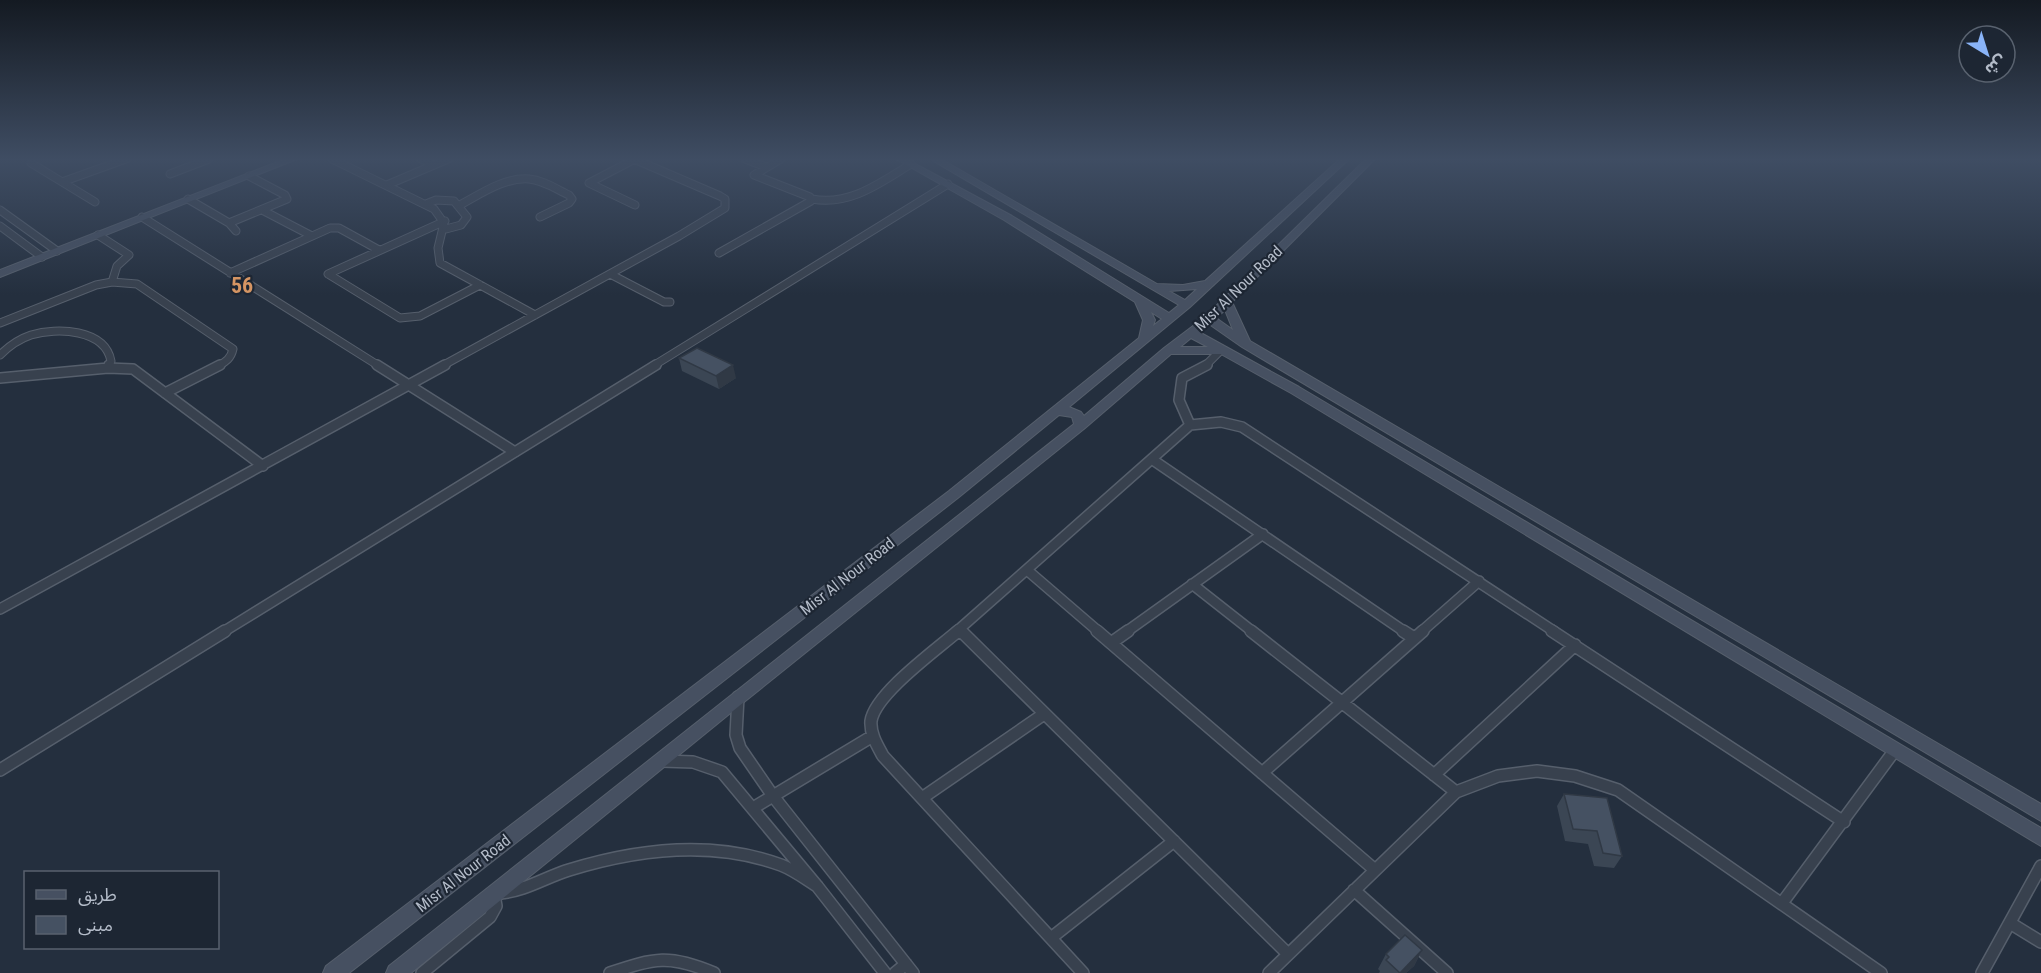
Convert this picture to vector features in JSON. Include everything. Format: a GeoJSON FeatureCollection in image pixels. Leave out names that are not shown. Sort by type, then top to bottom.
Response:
{"type":"FeatureCollection","features":[{"type":"Feature","properties":{"kind":"street"},"geometry":{"type":"LineString","coordinates":[[0,267],[39,255],[167,204]]}},
{"type":"Feature","properties":{"kind":"street"},"geometry":{"type":"LineString","coordinates":[[55,249],[98,235],[174,204]]}},
{"type":"Feature","properties":{"kind":"street"},"geometry":{"type":"LineString","coordinates":[[197,204],[229,224],[236,231]]}},
{"type":"Feature","properties":{"kind":"street"},"geometry":{"type":"LineString","coordinates":[[229,224],[277,204]]}},
{"type":"Feature","properties":{"kind":"street"},"geometry":{"type":"LineString","coordinates":[[427,204],[445,221],[446,229],[437,255],[440,263],[535,315]]}},
{"type":"Feature","properties":{"kind":"street"},"geometry":{"type":"LineString","coordinates":[[446,229],[466,221],[467,217],[458,206],[461,204]]}},
{"type":"Feature","properties":{"kind":"street"},"geometry":{"type":"LineString","coordinates":[[540,217],[566,204]]}},
{"type":"Feature","properties":{"kind":"street"},"geometry":{"type":"LineString","coordinates":[[0,609],[610,274],[720,212],[726,204]]}},
{"type":"Feature","properties":{"kind":"street"},"geometry":{"type":"LineString","coordinates":[[719,253],[803,204]]}},
{"type":"Feature","properties":{"kind":"street"},"geometry":{"type":"LineString","coordinates":[[0,770],[915,204]]}},
{"type":"Feature","properties":{"kind":"street"},"geometry":{"type":"LineString","coordinates":[[982,204],[1170,319]]}},
{"type":"Feature","properties":{"kind":"street"},"geometry":{"type":"LineString","coordinates":[[1012,204],[1186,305]]}},
{"type":"Feature","properties":{"kind":"street","name":"Misr Al Nour Road"},"geometry":{"type":"LineString","coordinates":[[333,973],[954,494],[1170,319],[1296,204]]}},
{"type":"Feature","properties":{"kind":"street","name":"Misr Al Nour Road"},"geometry":{"type":"LineString","coordinates":[[396,973],[738,697],[1081,425],[1227,303],[1325,204]]}},
{"type":"Feature","properties":{"kind":"street"},"geometry":{"type":"LineString","coordinates":[[0,210],[55,249]]}},
{"type":"Feature","properties":{"kind":"street"},"geometry":{"type":"LineString","coordinates":[[262,210],[312,236]]}},
{"type":"Feature","properties":{"kind":"street"},"geometry":{"type":"LineString","coordinates":[[142,217],[515,452]]}},
{"type":"Feature","properties":{"kind":"street"},"geometry":{"type":"LineString","coordinates":[[445,221],[328,274],[400,318],[420,316],[480,285]]}},
{"type":"Feature","properties":{"kind":"street"},"geometry":{"type":"LineString","coordinates":[[0,226],[39,255]]}},
{"type":"Feature","properties":{"kind":"street"},"geometry":{"type":"LineString","coordinates":[[230,273],[330,228],[339,228],[379,250]]}},
{"type":"Feature","properties":{"kind":"street"},"geometry":{"type":"LineString","coordinates":[[98,235],[129,255],[117,266],[112,282]]}},
{"type":"Feature","properties":{"kind":"street"},"geometry":{"type":"LineString","coordinates":[[0,274],[39,255]]}},
{"type":"Feature","properties":{"kind":"street"},"geometry":{"type":"LineString","coordinates":[[1241,255],[1250,262],[1264,264]]}},
{"type":"Feature","properties":{"kind":"street"},"geometry":{"type":"LineString","coordinates":[[1105,278],[1116,276],[1121,268]]}},
{"type":"Feature","properties":{"kind":"street"},"geometry":{"type":"LineString","coordinates":[[1224,271],[1238,273],[1247,281]]}},
{"type":"Feature","properties":{"kind":"street"},"geometry":{"type":"LineString","coordinates":[[610,274],[664,302],[670,302]]}},
{"type":"Feature","properties":{"kind":"street"},"geometry":{"type":"LineString","coordinates":[[0,323],[96,285],[112,282],[137,284],[232,349],[232,355],[226,362],[165,393]]}},
{"type":"Feature","properties":{"kind":"street"},"geometry":{"type":"LineString","coordinates":[[1154,286],[1183,288],[1209,284]]}},
{"type":"Feature","properties":{"kind":"street"},"geometry":{"type":"LineString","coordinates":[[1140,301],[1149,320],[1144,340]]}},
{"type":"Feature","properties":{"kind":"street"},"geometry":{"type":"LineString","coordinates":[[1227,303],[1246,345]]}},
{"type":"Feature","properties":{"kind":"street"},"geometry":{"type":"LineString","coordinates":[[1209,319],[1246,345],[2041,813]]}},
{"type":"Feature","properties":{"kind":"street"},"geometry":{"type":"LineString","coordinates":[[0,355],[7,347],[33,336],[54,332],[72,332],[90,337],[109,351],[111,361],[108,368]]}},
{"type":"Feature","properties":{"kind":"street"},"geometry":{"type":"LineString","coordinates":[[1191,333],[1260,370],[2041,838]]}},
{"type":"Feature","properties":{"kind":"street"},"geometry":{"type":"LineString","coordinates":[[1168,350],[1226,353]]}},
{"type":"Feature","properties":{"kind":"street"},"geometry":{"type":"LineString","coordinates":[[1190,425],[1179,400],[1182,378],[1226,353]]}},
{"type":"Feature","properties":{"kind":"street"},"geometry":{"type":"LineString","coordinates":[[1260,370],[1273,361]]}},
{"type":"Feature","properties":{"kind":"street"},"geometry":{"type":"LineString","coordinates":[[0,378],[108,368],[133,369],[262,466]]}},
{"type":"Feature","properties":{"kind":"street"},"geometry":{"type":"LineString","coordinates":[[1079,392],[1083,402],[1091,407],[1101,408]]}},
{"type":"Feature","properties":{"kind":"street"},"geometry":{"type":"LineString","coordinates":[[1057,411],[1068,411],[1077,416],[1081,425]]}},
{"type":"Feature","properties":{"kind":"street"},"geometry":{"type":"LineString","coordinates":[[1083,973],[883,756],[871,737],[870,722],[874,707],[885,694],[1190,425],[1221,422],[1242,427],[1844,822]]}},
{"type":"Feature","properties":{"kind":"street"},"geometry":{"type":"LineString","coordinates":[[1153,460],[1414,638]]}},
{"type":"Feature","properties":{"kind":"street"},"geometry":{"type":"LineString","coordinates":[[1111,643],[1263,534]]}},
{"type":"Feature","properties":{"kind":"street"},"geometry":{"type":"LineString","coordinates":[[1027,570],[1375,870]]}},
{"type":"Feature","properties":{"kind":"street"},"geometry":{"type":"LineString","coordinates":[[1262,773],[1479,581]]}},
{"type":"Feature","properties":{"kind":"street"},"geometry":{"type":"LineString","coordinates":[[1192,584],[1456,792]]}},
{"type":"Feature","properties":{"kind":"street"},"geometry":{"type":"LineString","coordinates":[[959,629],[1288,954]]}},
{"type":"Feature","properties":{"kind":"street"},"geometry":{"type":"LineString","coordinates":[[1434,775],[1575,645]]}},
{"type":"Feature","properties":{"kind":"street"},"geometry":{"type":"LineString","coordinates":[[738,697],[736,735],[740,748],[773,796],[909,968],[895,973]]}},
{"type":"Feature","properties":{"kind":"street"},"geometry":{"type":"LineString","coordinates":[[922,798],[1044,714]]}},
{"type":"Feature","properties":{"kind":"street"},"geometry":{"type":"LineString","coordinates":[[753,808],[871,737]]}},
{"type":"Feature","properties":{"kind":"street"},"geometry":{"type":"LineString","coordinates":[[1782,903],[1895,750]]}},
{"type":"Feature","properties":{"kind":"street"},"geometry":{"type":"LineString","coordinates":[[660,761],[684,760],[706,763],[722,772],[817,886],[885,973]]}},
{"type":"Feature","properties":{"kind":"street"},"geometry":{"type":"LineString","coordinates":[[1269,973],[1456,792],[1483,778],[1514,771],[1547,770],[1582,776],[1618,790],[1881,973]]}},
{"type":"Feature","properties":{"kind":"street"},"geometry":{"type":"LineString","coordinates":[[1051,938],[1174,841]]}},
{"type":"Feature","properties":{"kind":"street"},"geometry":{"type":"LineString","coordinates":[[422,973],[490,917],[496,906],[496,894],[516,891],[556,874],[607,858],[657,850],[701,849],[743,855],[783,866],[817,886]]}},
{"type":"Feature","properties":{"kind":"street"},"geometry":{"type":"LineString","coordinates":[[1982,973],[2041,866]]}},
{"type":"Feature","properties":{"kind":"street"},"geometry":{"type":"LineString","coordinates":[[1354,890],[1447,973]]}},
{"type":"Feature","properties":{"kind":"street"},"geometry":{"type":"LineString","coordinates":[[2010,923],[2041,942]]}},
{"type":"Feature","properties":{"kind":"street"},"geometry":{"type":"LineString","coordinates":[[610,973],[650,960],[686,961],[714,973]]}},
{"type":"Feature","properties":{"kind":"building"},"geometry":{"type":"Polygon","coordinates":[[[697,348],[733,365],[716,376],[679,358],[697,348]]]}},
{"type":"Feature","properties":{"kind":"building"},"geometry":{"type":"Polygon","coordinates":[[[1564,794],[1607,798],[1622,856],[1603,853],[1597,831],[1573,829],[1564,794]]]}},
{"type":"Feature","properties":{"kind":"building"},"geometry":{"type":"Polygon","coordinates":[[[1405,935],[1422,950],[1400,973],[1386,960],[1389,957],[1386,954],[1405,935]]]}},
{"type":"Feature","properties":{"kind":"district","name":"56"},"geometry":{"type":"Point","coordinates":[242,285]}}]}
